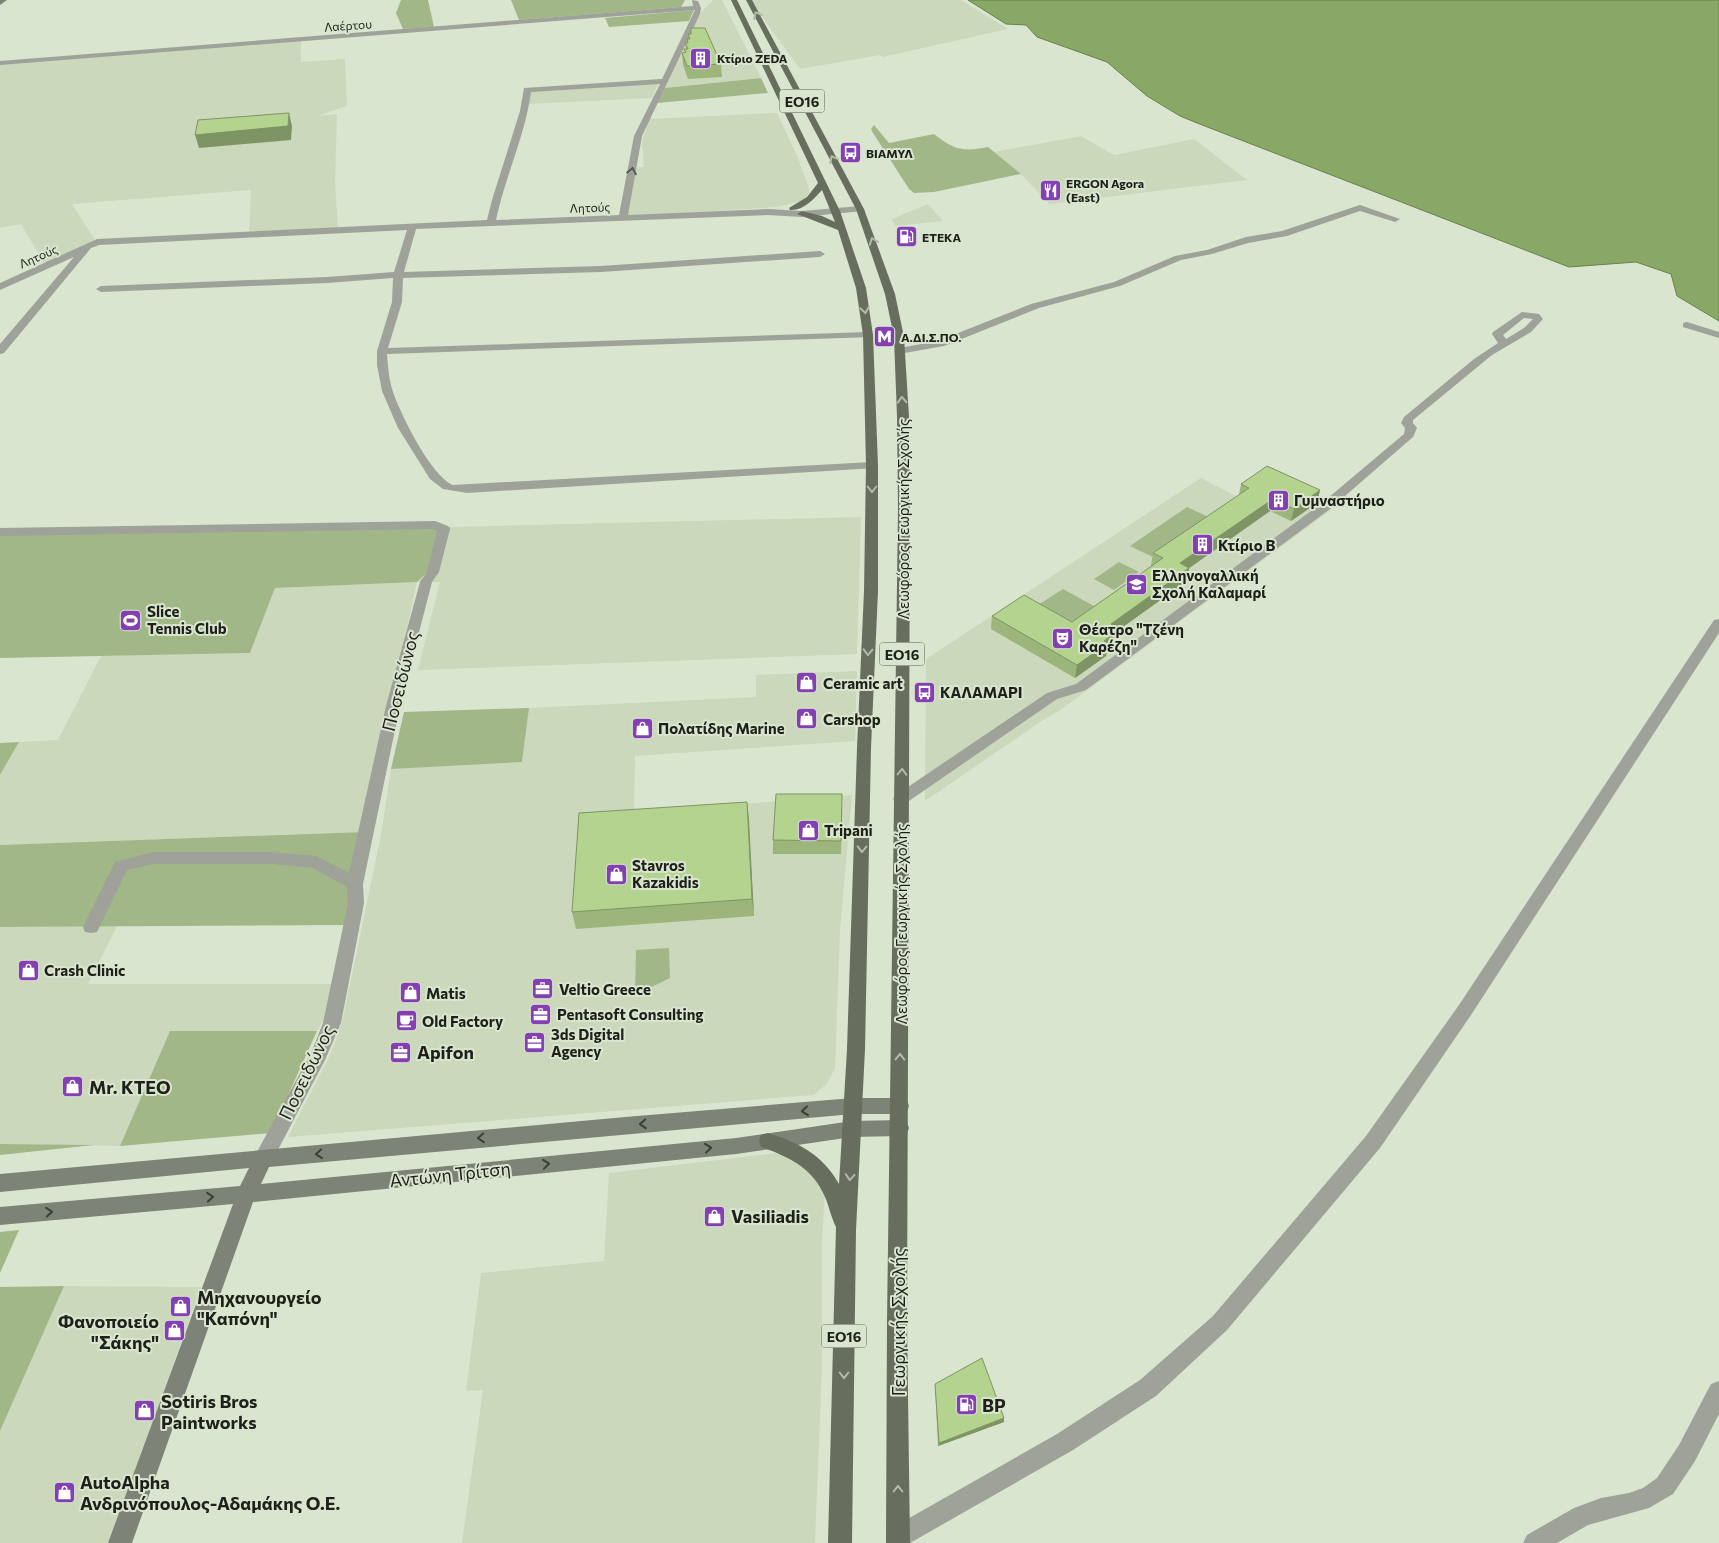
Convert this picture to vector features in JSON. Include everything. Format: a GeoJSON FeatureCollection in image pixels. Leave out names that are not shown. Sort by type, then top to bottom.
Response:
{"type":"FeatureCollection","features":[{"type":"Feature","properties":{"kind":"main road","name":"ΕΟ16"},"geometry":{"type":"LineString","coordinates":[[734,0],[835,208],[843,229]]}},
{"type":"Feature","properties":{"kind":"main road","name":"Λεωφόρος Γεωργικής Σχολής"},"geometry":{"type":"LineString","coordinates":[[749,0],[858,206],[890,294],[900,351],[904,509],[900,1106]]}},
{"type":"Feature","properties":{"kind":"main road"},"geometry":{"type":"LineString","coordinates":[[793,208],[810,199],[823,183]]}},
{"type":"Feature","properties":{"kind":"main road"},"geometry":{"type":"LineString","coordinates":[[802,214],[819,218],[843,229]]}},
{"type":"Feature","properties":{"kind":"main road","name":"Λεωφόρος Γεωργικής Σχολής"},"geometry":{"type":"LineString","coordinates":[[843,229],[861,288],[868,335],[872,466],[871,590],[864,748],[854,1106]]}},
{"type":"Feature","properties":{"kind":"main road","name":"ΕΟ16"},"geometry":{"type":"LineString","coordinates":[[840,1543],[846,1230],[854,1106]]}},
{"type":"Feature","properties":{"kind":"main road","name":"Γεωργικής Σχολής"},"geometry":{"type":"LineString","coordinates":[[898,1540],[897,1321],[900,1106]]}},
{"type":"Feature","properties":{"kind":"main road"},"geometry":{"type":"LineString","coordinates":[[768,1141],[797,1152],[808,1158],[819,1168],[832,1188],[846,1230]]}},
{"type":"Feature","properties":{"kind":"street"},"geometry":{"type":"LineString","coordinates":[[0,3],[4,0]]}},
{"type":"Feature","properties":{"kind":"street"},"geometry":{"type":"LineString","coordinates":[[623,219],[638,136],[697,14],[698,8],[694,0]]}},
{"type":"Feature","properties":{"kind":"street","name":"Λαέρτου"},"geometry":{"type":"LineString","coordinates":[[0,63],[698,8]]}},
{"type":"Feature","properties":{"kind":"street"},"geometry":{"type":"LineString","coordinates":[[491,223],[496,200],[524,111],[527,90],[665,81]]}},
{"type":"Feature","properties":{"kind":"street","name":"Λητούς"},"geometry":{"type":"LineString","coordinates":[[768,212],[793,208],[858,206]]}},
{"type":"Feature","properties":{"kind":"street","name":"Λητούς"},"geometry":{"type":"LineString","coordinates":[[0,286],[97,242],[491,223],[768,212],[802,214],[835,208]]}},
{"type":"Feature","properties":{"kind":"street"},"geometry":{"type":"LineString","coordinates":[[900,351],[940,344],[1036,306],[1117,284],[1178,258],[1209,252],[1246,240],[1284,234],[1360,208],[1396,219]]}},
{"type":"Feature","properties":{"kind":"street"},"geometry":{"type":"LineString","coordinates":[[412,227],[398,275],[396,302],[382,351],[382,365],[388,396],[402,426],[430,471],[442,484],[448,487],[467,489],[872,466]]}},
{"type":"Feature","properties":{"kind":"street"},"geometry":{"type":"LineString","coordinates":[[0,351],[87,247]]}},
{"type":"Feature","properties":{"kind":"street"},"geometry":{"type":"LineString","coordinates":[[101,289],[327,280],[398,275],[437,276],[601,269],[820,254]]}},
{"type":"Feature","properties":{"kind":"street"},"geometry":{"type":"LineString","coordinates":[[1687,325],[1719,336]]}},
{"type":"Feature","properties":{"kind":"street"},"geometry":{"type":"LineString","coordinates":[[382,351],[868,335]]}},
{"type":"Feature","properties":{"kind":"street"},"geometry":{"type":"LineString","coordinates":[[901,798],[1052,696],[1081,687],[1326,506],[1409,435],[1411,428],[1407,423],[1408,419],[1503,342]]}},
{"type":"Feature","properties":{"kind":"street","name":"Ποσειδώνος"},"geometry":{"type":"LineString","coordinates":[[0,532],[440,526],[445,531],[433,572],[426,582],[393,706],[356,884],[356,903],[332,1023],[319,1055],[246,1194],[120,1543]]}},
{"type":"Feature","properties":{"kind":"street"},"geometry":{"type":"LineString","coordinates":[[898,1540],[1065,1442],[1148,1388],[1220,1323],[1373,1142],[1465,1010],[1719,623]]}},
{"type":"Feature","properties":{"kind":"street"},"geometry":{"type":"LineString","coordinates":[[91,927],[121,866],[153,858],[273,858],[316,862],[356,884]]}},
{"type":"Feature","properties":{"kind":"street","name":"Αντώνη Τρίτση"},"geometry":{"type":"LineString","coordinates":[[0,1183],[854,1106],[900,1106]]}},
{"type":"Feature","properties":{"kind":"street","name":"Αντώνη Τρίτση"},"geometry":{"type":"LineString","coordinates":[[0,1216],[246,1194],[768,1141],[852,1129],[900,1128]]}},
{"type":"Feature","properties":{"kind":"street"},"geometry":{"type":"LineString","coordinates":[[1535,1543],[1582,1516],[1601,1509],[1629,1504],[1649,1497],[1664,1486],[1687,1453],[1719,1392]]}},
{"type":"Feature","properties":{"kind":"shaded area"},"geometry":{"type":"Polygon","coordinates":[[[401,0],[428,0],[434,27],[403,29],[396,13],[401,0]]]}},
{"type":"Feature","properties":{"kind":"shaded area"},"geometry":{"type":"Polygon","coordinates":[[[511,0],[685,0],[681,7],[519,20],[511,0]]]}},
{"type":"Feature","properties":{"kind":"shaded area"},"geometry":{"type":"Polygon","coordinates":[[[713,0],[722,0],[761,78],[665,88],[693,27],[703,10],[713,0]]]}},
{"type":"Feature","properties":{"kind":"shaded area"},"geometry":{"type":"Polygon","coordinates":[[[750,0],[961,0],[1008,29],[883,57],[880,55],[800,69],[750,0]]]}},
{"type":"Feature","properties":{"kind":"shaded area"},"geometry":{"type":"Polygon","coordinates":[[[968,0],[1719,0],[1719,321],[1677,296],[1671,274],[1636,262],[1569,267],[1197,123],[1180,116],[1147,96],[1107,62],[1037,37],[1026,25],[1006,24],[968,0]]]}},
{"type":"Feature","properties":{"kind":"shaded area"},"geometry":{"type":"Polygon","coordinates":[[[694,10],[689,21],[609,27],[605,18],[694,10]]]}},
{"type":"Feature","properties":{"kind":"shaded area"},"geometry":{"type":"Polygon","coordinates":[[[301,40],[301,62],[345,59],[347,106],[317,116],[337,114],[335,183],[338,229],[249,234],[251,190],[72,204],[95,240],[44,263],[21,224],[0,228],[0,64],[301,40]]]}},
{"type":"Feature","properties":{"kind":"shaded area"},"geometry":{"type":"Polygon","coordinates":[[[761,78],[768,93],[657,103],[665,88],[761,78]]]}},
{"type":"Feature","properties":{"kind":"shaded area"},"geometry":{"type":"Polygon","coordinates":[[[660,79],[652,98],[527,104],[528,89],[660,79]]]}},
{"type":"Feature","properties":{"kind":"shaded area"},"geometry":{"type":"Polygon","coordinates":[[[777,113],[798,158],[809,188],[809,194],[802,201],[777,207],[627,217],[635,168],[644,167],[642,142],[649,119],[777,113]]]}},
{"type":"Feature","properties":{"kind":"shaded area"},"geometry":{"type":"Polygon","coordinates":[[[874,125],[889,143],[934,134],[947,143],[959,148],[988,147],[1021,174],[934,192],[914,193],[909,189],[873,133],[871,129],[874,125]]]}},
{"type":"Feature","properties":{"kind":"shaded area"},"geometry":{"type":"Polygon","coordinates":[[[1081,136],[1114,155],[1194,139],[1247,180],[1049,204],[1021,174],[994,152],[1081,136]]]}},
{"type":"Feature","properties":{"kind":"shaded area"},"geometry":{"type":"Polygon","coordinates":[[[928,204],[943,221],[895,226],[892,219],[928,204]]]}},
{"type":"Feature","properties":{"kind":"shaded area","name":"Ελληνογαλλική Σχολή Καλαμαρί"},"geometry":{"type":"Polygon","coordinates":[[[1201,478],[1236,496],[1264,478],[1332,509],[1059,711],[925,801],[926,659],[1201,478]]]}},
{"type":"Feature","properties":{"kind":"shaded area"},"geometry":{"type":"Polygon","coordinates":[[[1187,507],[1215,520],[1159,560],[1130,546],[1187,507]]]}},
{"type":"Feature","properties":{"kind":"shaded area"},"geometry":{"type":"Polygon","coordinates":[[[861,517],[857,654],[418,670],[440,582],[417,582],[431,569],[438,569],[450,527],[861,517]]]}},
{"type":"Feature","properties":{"kind":"shaded area","name":"Slice Tennis Club"},"geometry":{"type":"Polygon","coordinates":[[[450,527],[438,569],[431,569],[417,582],[275,588],[250,653],[0,658],[0,535],[450,527]]]}},
{"type":"Feature","properties":{"kind":"shaded area"},"geometry":{"type":"Polygon","coordinates":[[[1119,562],[1139,572],[1114,590],[1094,579],[1119,562]]]}},
{"type":"Feature","properties":{"kind":"shaded area"},"geometry":{"type":"Polygon","coordinates":[[[417,582],[363,832],[0,845],[0,775],[19,742],[58,740],[101,656],[250,653],[275,588],[417,582]]]}},
{"type":"Feature","properties":{"kind":"shaded area"},"geometry":{"type":"Polygon","coordinates":[[[1063,589],[1103,611],[1079,628],[1038,605],[1063,589]]]}},
{"type":"Feature","properties":{"kind":"shaded area"},"geometry":{"type":"Polygon","coordinates":[[[857,671],[855,741],[635,756],[634,813],[852,795],[840,931],[835,1068],[827,1084],[813,1095],[288,1137],[330,1055],[342,1023],[381,835],[391,769],[522,762],[529,708],[756,697],[756,675],[857,671]]]}},
{"type":"Feature","properties":{"kind":"shaded area"},"geometry":{"type":"Polygon","coordinates":[[[529,708],[522,762],[391,769],[404,712],[529,708]]]}},
{"type":"Feature","properties":{"kind":"shaded area"},"geometry":{"type":"Polygon","coordinates":[[[19,742],[0,775],[0,743],[19,742]]]}},
{"type":"Feature","properties":{"kind":"shaded area"},"geometry":{"type":"Polygon","coordinates":[[[363,832],[347,925],[0,927],[0,845],[363,832]]]}},
{"type":"Feature","properties":{"kind":"shaded area"},"geometry":{"type":"Polygon","coordinates":[[[117,926],[88,984],[334,984],[329,1011],[317,1031],[170,1031],[120,1146],[0,1144],[0,927],[117,926]]]}},
{"type":"Feature","properties":{"kind":"shaded area"},"geometry":{"type":"Polygon","coordinates":[[[669,948],[670,978],[635,995],[636,950],[669,948]]]}},
{"type":"Feature","properties":{"kind":"shaded area"},"geometry":{"type":"Polygon","coordinates":[[[170,1031],[317,1031],[271,1133],[120,1146],[170,1031]]]}},
{"type":"Feature","properties":{"kind":"shaded area"},"geometry":{"type":"Polygon","coordinates":[[[0,1144],[94,1145],[0,1155],[0,1144]]]}},
{"type":"Feature","properties":{"kind":"shaded area"},"geometry":{"type":"Polygon","coordinates":[[[784,1152],[810,1168],[825,1190],[822,1241],[822,1366],[815,1543],[462,1543],[483,1390],[466,1391],[481,1273],[604,1261],[609,1173],[784,1152]]]}},
{"type":"Feature","properties":{"kind":"shaded area"},"geometry":{"type":"Polygon","coordinates":[[[19,1230],[0,1273],[0,1232],[19,1230]]]}},
{"type":"Feature","properties":{"kind":"shaded area"},"geometry":{"type":"Polygon","coordinates":[[[64,1286],[201,1287],[109,1543],[0,1543],[0,1431],[64,1286]]]}},
{"type":"Feature","properties":{"kind":"shaded area"},"geometry":{"type":"Polygon","coordinates":[[[64,1286],[0,1431],[0,1287],[64,1286]]]}},
{"type":"Feature","properties":{"kind":"building"},"geometry":{"type":"Polygon","coordinates":[[[691,28],[705,28],[721,64],[687,66],[682,53],[686,52],[684,49],[688,49],[685,43],[688,43],[687,39],[690,39],[688,34],[691,34],[691,28]]]}},
{"type":"Feature","properties":{"kind":"building"},"geometry":{"type":"Polygon","coordinates":[[[289,113],[288,126],[195,135],[198,120],[289,113]]]}},
{"type":"Feature","properties":{"kind":"building"},"geometry":{"type":"Polygon","coordinates":[[[1267,466],[1320,490],[1294,509],[1273,499],[1180,563],[1189,568],[1111,624],[1120,629],[1104,641],[1108,643],[1077,665],[992,616],[1024,595],[1072,622],[1163,558],[1153,553],[1249,488],[1241,484],[1267,466]]]}},
{"type":"Feature","properties":{"kind":"building","name":"Tripani"},"geometry":{"type":"Polygon","coordinates":[[[776,794],[842,794],[841,841],[773,840],[776,794]]]}},
{"type":"Feature","properties":{"kind":"building","name":"Stavros Kazakidis"},"geometry":{"type":"Polygon","coordinates":[[[747,802],[752,899],[572,912],[579,813],[747,802]]]}},
{"type":"Feature","properties":{"kind":"building","name":"BP"},"geometry":{"type":"Polygon","coordinates":[[[982,1358],[1004,1418],[939,1443],[935,1384],[982,1358]]]}},
{"type":"Feature","properties":{"kind":"place","name":"Κτίριο ZEDA"},"geometry":{"type":"Point","coordinates":[701,58]}},
{"type":"Feature","properties":{"kind":"place","name":"ΒΙΑΜΥΛ"},"geometry":{"type":"Point","coordinates":[850,153]}},
{"type":"Feature","properties":{"kind":"place","name":"ERGON Agora (East)"},"geometry":{"type":"Point","coordinates":[1050,190]}},
{"type":"Feature","properties":{"kind":"place","name":"ΕΤΕΚΑ"},"geometry":{"type":"Point","coordinates":[906,237]}},
{"type":"Feature","properties":{"kind":"place","name":"Α.ΔΙ.Σ.ΠΟ."},"geometry":{"type":"Point","coordinates":[885,337]}},
{"type":"Feature","properties":{"kind":"place","name":"Γυμναστήριο"},"geometry":{"type":"Point","coordinates":[1278,500]}},
{"type":"Feature","properties":{"kind":"place","name":"Κτίριο Β"},"geometry":{"type":"Point","coordinates":[1202,545]}},
{"type":"Feature","properties":{"kind":"place","name":"Ελληνογαλλική Σχολή Καλαμαρί"},"geometry":{"type":"Point","coordinates":[1136,584]}},
{"type":"Feature","properties":{"kind":"place","name":"Slice Tennis Club"},"geometry":{"type":"Point","coordinates":[131,620]}},
{"type":"Feature","properties":{"kind":"place","name":"Θέατρο \"Τζένη Καρέζη\""},"geometry":{"type":"Point","coordinates":[1063,638]}},
{"type":"Feature","properties":{"kind":"place","name":"Ceramic art"},"geometry":{"type":"Point","coordinates":[807,683]}},
{"type":"Feature","properties":{"kind":"place","name":"ΚΑΛΑΜΑΡΙ"},"geometry":{"type":"Point","coordinates":[924,692]}},
{"type":"Feature","properties":{"kind":"place","name":"Carshop"},"geometry":{"type":"Point","coordinates":[807,719]}},
{"type":"Feature","properties":{"kind":"place","name":"Πολατίδης Marine"},"geometry":{"type":"Point","coordinates":[642,728]}},
{"type":"Feature","properties":{"kind":"place","name":"Tripani"},"geometry":{"type":"Point","coordinates":[808,830]}},
{"type":"Feature","properties":{"kind":"place","name":"Stavros Kazakidis"},"geometry":{"type":"Point","coordinates":[616,874]}},
{"type":"Feature","properties":{"kind":"place","name":"Crash Clinic"},"geometry":{"type":"Point","coordinates":[28,970]}},
{"type":"Feature","properties":{"kind":"place","name":"Veltio Greece"},"geometry":{"type":"Point","coordinates":[543,989]}},
{"type":"Feature","properties":{"kind":"place","name":"Matis"},"geometry":{"type":"Point","coordinates":[410,993]}},
{"type":"Feature","properties":{"kind":"place","name":"Pentasoft Consulting"},"geometry":{"type":"Point","coordinates":[541,1014]}},
{"type":"Feature","properties":{"kind":"place","name":"Old Factory"},"geometry":{"type":"Point","coordinates":[406,1021]}},
{"type":"Feature","properties":{"kind":"place","name":"3ds Digital Agency"},"geometry":{"type":"Point","coordinates":[535,1043]}},
{"type":"Feature","properties":{"kind":"place","name":"Apifon"},"geometry":{"type":"Point","coordinates":[401,1052]}},
{"type":"Feature","properties":{"kind":"place","name":"Mr. KTEO"},"geometry":{"type":"Point","coordinates":[73,1087]}},
{"type":"Feature","properties":{"kind":"place","name":"Vasiliadis"},"geometry":{"type":"Point","coordinates":[715,1216]}},
{"type":"Feature","properties":{"kind":"place","name":"Μηχανουργείο \"Καπόνη\""},"geometry":{"type":"Point","coordinates":[181,1307]}},
{"type":"Feature","properties":{"kind":"place","name":"Φανοποιείο \"Σάκης\""},"geometry":{"type":"Point","coordinates":[175,1331]}},
{"type":"Feature","properties":{"kind":"place","name":"BP"},"geometry":{"type":"Point","coordinates":[966,1405]}},
{"type":"Feature","properties":{"kind":"place","name":"Sotiris Bros Paintworks"},"geometry":{"type":"Point","coordinates":[145,1411]}},
{"type":"Feature","properties":{"kind":"place","name":"AutoAlpha Ανδρινόπουλος-Αδαμάκης Ο.Ε."},"geometry":{"type":"Point","coordinates":[64,1492]}}]}
